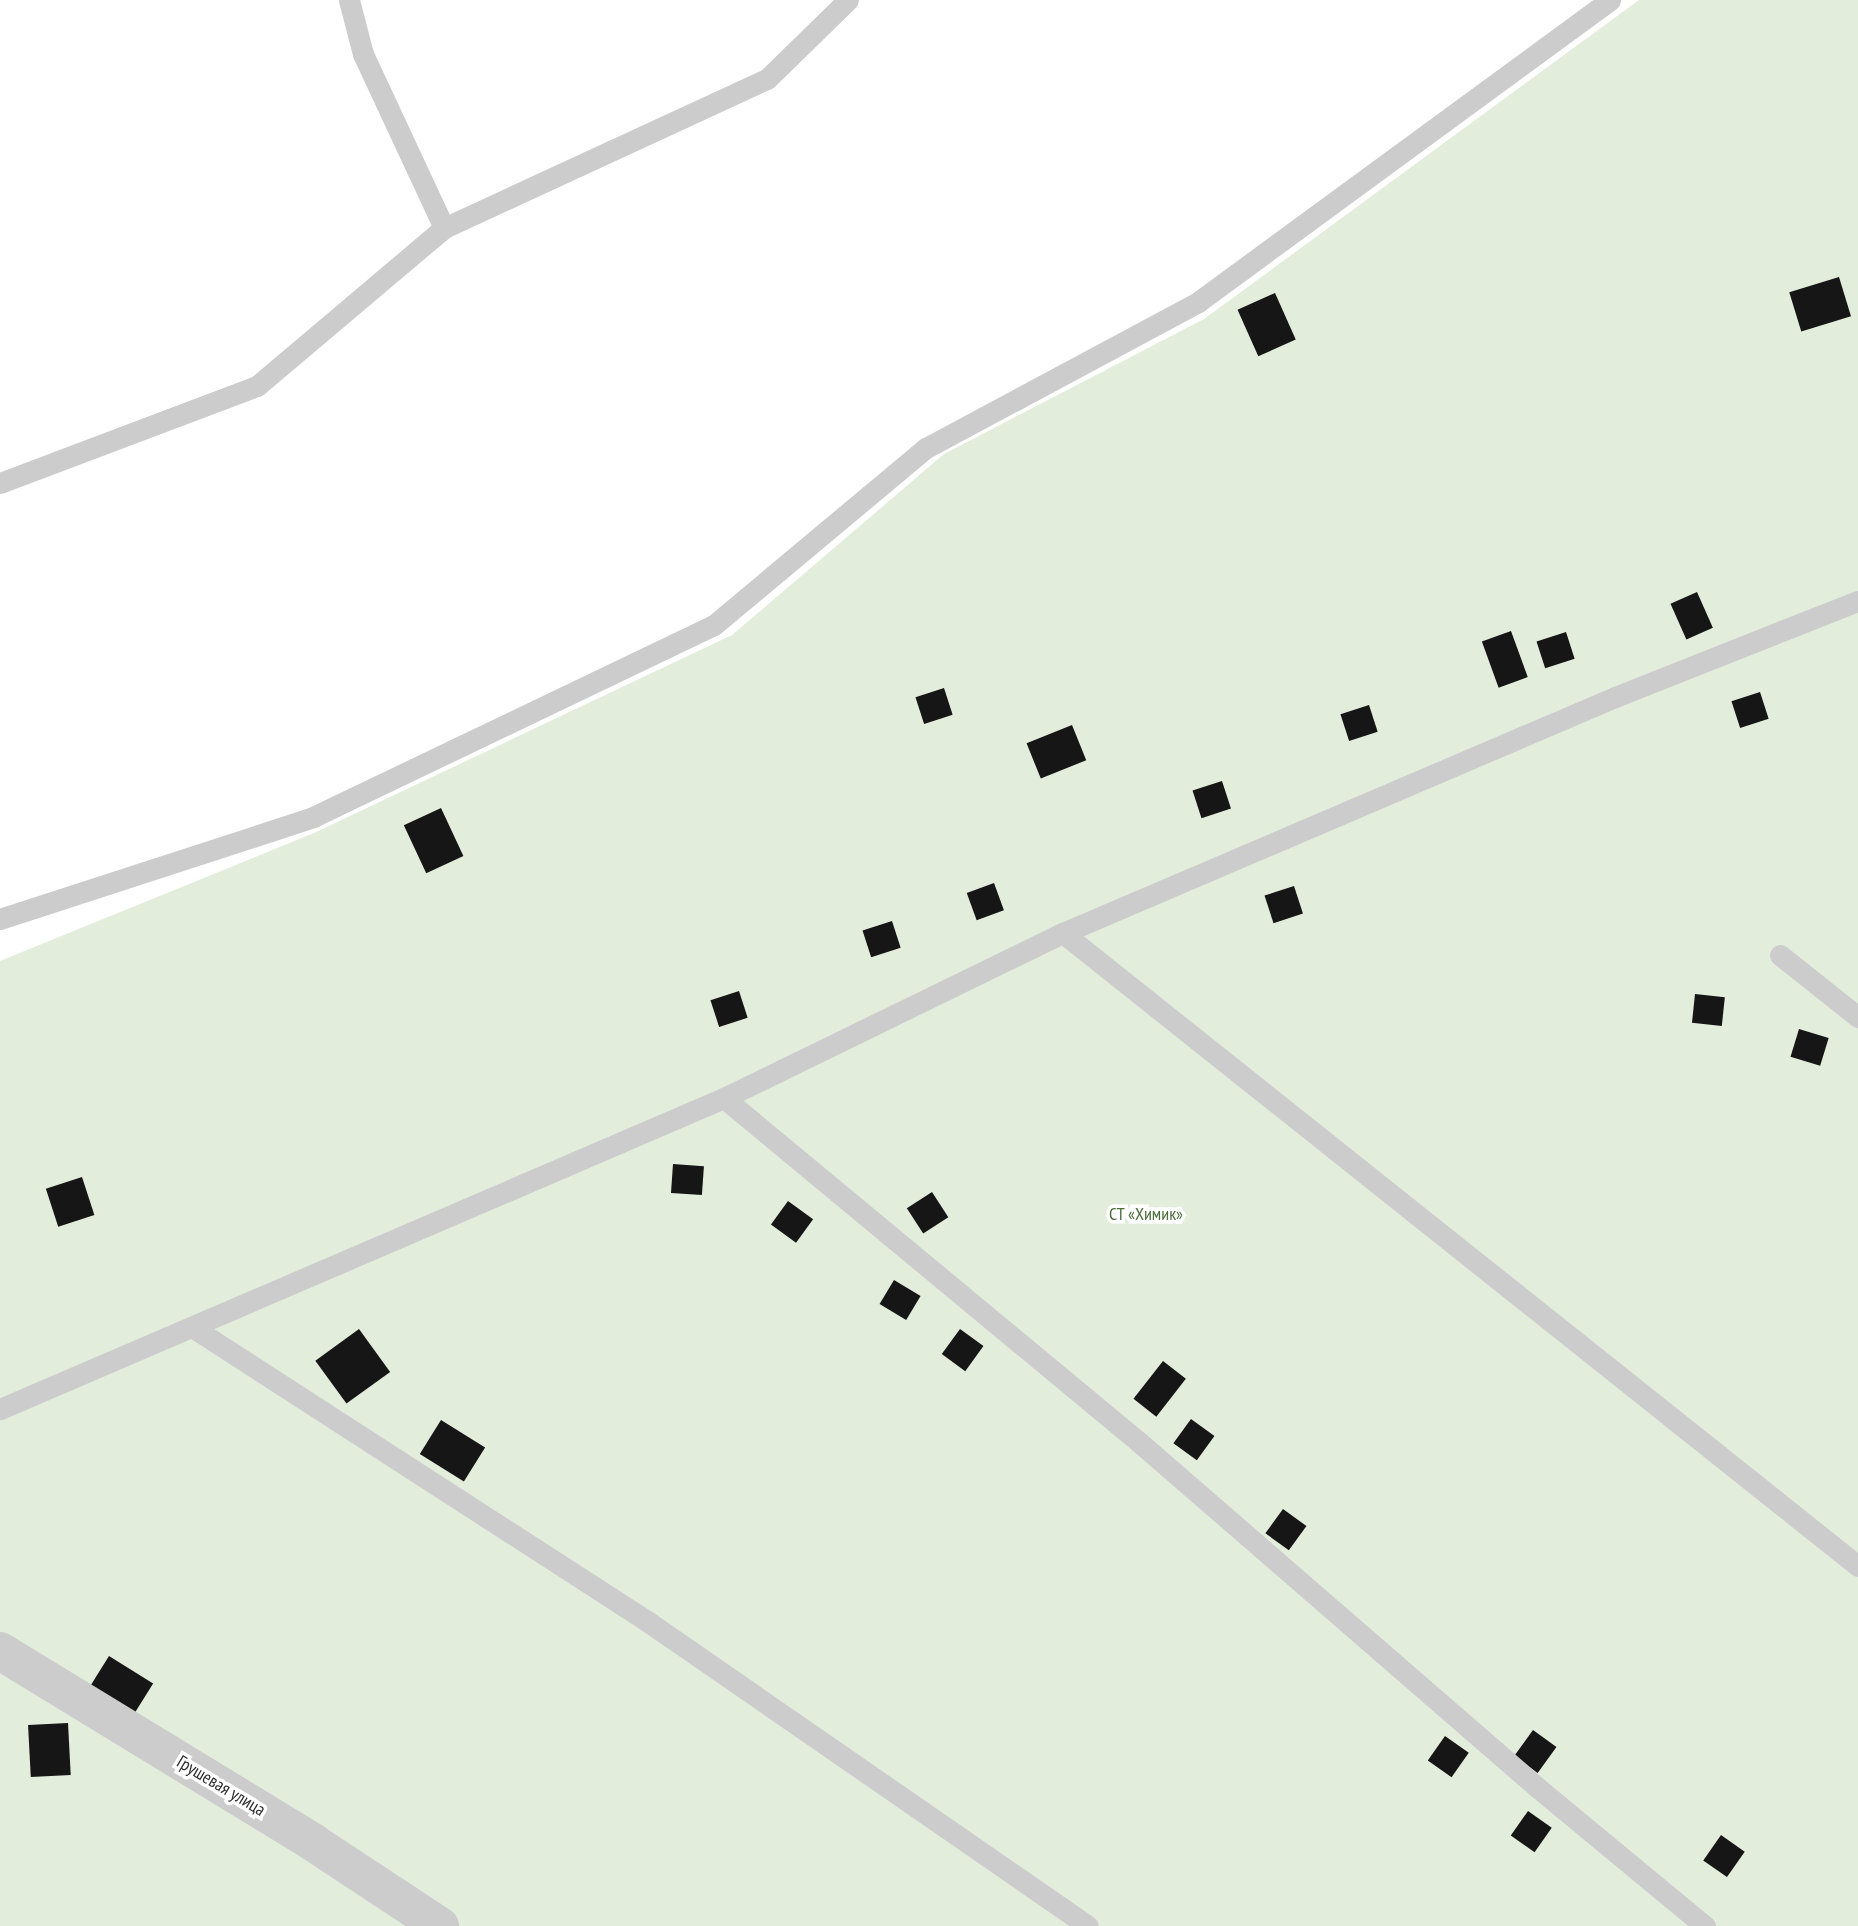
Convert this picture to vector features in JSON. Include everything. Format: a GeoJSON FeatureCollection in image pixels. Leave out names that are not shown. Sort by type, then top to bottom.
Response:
{"type":"FeatureCollection","features":[{"type":"Feature","properties":{"kind":"street","name":"Грушевая улица"},"geometry":{"type":"LineString","coordinates":[[0,1651],[314,1843],[440,1926]]}},
{"type":"Feature","properties":{"kind":"lane"},"geometry":{"type":"LineString","coordinates":[[349,0],[363,54],[444,228]]}},
{"type":"Feature","properties":{"kind":"lane"},"geometry":{"type":"LineString","coordinates":[[0,483],[257,386],[444,228],[767,79],[848,0]]}},
{"type":"Feature","properties":{"kind":"lane"},"geometry":{"type":"LineString","coordinates":[[0,919],[313,817],[714,625],[926,447],[1198,302],[1610,0]]}},
{"type":"Feature","properties":{"kind":"lane"},"geometry":{"type":"LineString","coordinates":[[0,1409],[724,1098],[1063,933],[1615,697],[1858,601]]}},
{"type":"Feature","properties":{"kind":"lane"},"geometry":{"type":"LineString","coordinates":[[1063,933],[1858,1566]]}},
{"type":"Feature","properties":{"kind":"lane"},"geometry":{"type":"LineString","coordinates":[[1780,955],[1858,1017]]}},
{"type":"Feature","properties":{"kind":"lane"},"geometry":{"type":"LineString","coordinates":[[724,1098],[1128,1433],[1705,1926]]}},
{"type":"Feature","properties":{"kind":"lane"},"geometry":{"type":"LineString","coordinates":[[192,1326],[647,1621],[1088,1926]]}},
{"type":"Feature","properties":{"kind":"green space","name":"СТ «Химик»"},"geometry":{"type":"Polygon","coordinates":[[[1639,0],[1858,0],[1858,1926],[0,1926],[0,961],[314,833],[732,635],[944,454],[1204,319],[1639,0]]]}},
{"type":"Feature","properties":{"kind":"building"},"geometry":{"type":"Polygon","coordinates":[[[1839,277],[1851,316],[1801,331],[1789,292],[1839,277]]]}},
{"type":"Feature","properties":{"kind":"building"},"geometry":{"type":"Polygon","coordinates":[[[1275,293],[1296,340],[1258,356],[1238,310],[1275,293]]]}},
{"type":"Feature","properties":{"kind":"building"},"geometry":{"type":"Polygon","coordinates":[[[1697,592],[1713,628],[1686,639],[1671,604],[1697,592]]]}},
{"type":"Feature","properties":{"kind":"building"},"geometry":{"type":"Polygon","coordinates":[[[1511,631],[1528,677],[1499,688],[1482,642],[1511,631]]]}},
{"type":"Feature","properties":{"kind":"building"},"geometry":{"type":"Polygon","coordinates":[[[1566,632],[1575,659],[1545,668],[1537,642],[1566,632]]]}},
{"type":"Feature","properties":{"kind":"building"},"geometry":{"type":"Polygon","coordinates":[[[944,688],[953,715],[924,724],[915,697],[944,688]]]}},
{"type":"Feature","properties":{"kind":"building"},"geometry":{"type":"Polygon","coordinates":[[[1760,692],[1769,719],[1740,728],[1731,701],[1760,692]]]}},
{"type":"Feature","properties":{"kind":"building"},"geometry":{"type":"Polygon","coordinates":[[[1369,705],[1378,732],[1349,741],[1340,714],[1369,705]]]}},
{"type":"Feature","properties":{"kind":"building"},"geometry":{"type":"Polygon","coordinates":[[[1072,725],[1086,760],[1041,779],[1027,743],[1072,725]]]}},
{"type":"Feature","properties":{"kind":"building"},"geometry":{"type":"Polygon","coordinates":[[[1222,781],[1231,809],[1201,818],[1193,791],[1222,781]]]}},
{"type":"Feature","properties":{"kind":"building"},"geometry":{"type":"Polygon","coordinates":[[[441,808],[463,856],[426,873],[404,825],[441,808]]]}},
{"type":"Feature","properties":{"kind":"building"},"geometry":{"type":"Polygon","coordinates":[[[994,883],[1004,910],[977,920],[967,893],[994,883]]]}},
{"type":"Feature","properties":{"kind":"building"},"geometry":{"type":"Polygon","coordinates":[[[1294,886],[1303,914],[1273,923],[1265,896],[1294,886]]]}},
{"type":"Feature","properties":{"kind":"building"},"geometry":{"type":"Polygon","coordinates":[[[892,921],[901,948],[871,957],[863,931],[892,921]]]}},
{"type":"Feature","properties":{"kind":"building"},"geometry":{"type":"Polygon","coordinates":[[[739,991],[748,1018],[719,1027],[710,1000],[739,991]]]}},
{"type":"Feature","properties":{"kind":"building"},"geometry":{"type":"Polygon","coordinates":[[[1695,994],[1725,997],[1722,1026],[1692,1023],[1695,994]]]}},
{"type":"Feature","properties":{"kind":"building"},"geometry":{"type":"Polygon","coordinates":[[[1799,1029],[1829,1038],[1820,1066],[1791,1057],[1799,1029]]]}},
{"type":"Feature","properties":{"kind":"building"},"geometry":{"type":"Polygon","coordinates":[[[673,1164],[704,1166],[702,1195],[671,1193],[673,1164]]]}},
{"type":"Feature","properties":{"kind":"building"},"geometry":{"type":"Polygon","coordinates":[[[82,1177],[94,1215],[58,1227],[46,1189],[82,1177]]]}},
{"type":"Feature","properties":{"kind":"building"},"geometry":{"type":"Polygon","coordinates":[[[932,1192],[948,1217],[923,1233],[907,1208],[932,1192]]]}},
{"type":"Feature","properties":{"kind":"building"},"geometry":{"type":"Polygon","coordinates":[[[788,1201],[813,1219],[796,1243],[771,1224],[788,1201]]]}},
{"type":"Feature","properties":{"kind":"building"},"geometry":{"type":"Polygon","coordinates":[[[894,1280],[921,1296],[906,1320],[880,1304],[894,1280]]]}},
{"type":"Feature","properties":{"kind":"building"},"geometry":{"type":"Polygon","coordinates":[[[359,1329],[390,1372],[346,1404],[315,1361],[359,1329]]]}},
{"type":"Feature","properties":{"kind":"building"},"geometry":{"type":"Polygon","coordinates":[[[960,1329],[983,1346],[965,1371],[942,1354],[960,1329]]]}},
{"type":"Feature","properties":{"kind":"building"},"geometry":{"type":"Polygon","coordinates":[[[1163,1361],[1186,1379],[1156,1417],[1133,1399],[1163,1361]]]}},
{"type":"Feature","properties":{"kind":"building"},"geometry":{"type":"Polygon","coordinates":[[[1191,1419],[1214,1436],[1197,1460],[1173,1443],[1191,1419]]]}},
{"type":"Feature","properties":{"kind":"building"},"geometry":{"type":"Polygon","coordinates":[[[441,1420],[485,1448],[464,1481],[420,1454],[441,1420]]]}},
{"type":"Feature","properties":{"kind":"building"},"geometry":{"type":"Polygon","coordinates":[[[1283,1509],[1306,1526],[1289,1550],[1265,1533],[1283,1509]]]}},
{"type":"Feature","properties":{"kind":"building"},"geometry":{"type":"Polygon","coordinates":[[[109,1656],[153,1684],[132,1717],[88,1690],[109,1656]]]}},
{"type":"Feature","properties":{"kind":"building"},"geometry":{"type":"Polygon","coordinates":[[[68,1723],[71,1775],[31,1777],[28,1725],[68,1723]]]}},
{"type":"Feature","properties":{"kind":"building"},"geometry":{"type":"Polygon","coordinates":[[[1533,1730],[1556,1747],[1538,1773],[1514,1756],[1533,1730]]]}},
{"type":"Feature","properties":{"kind":"building"},"geometry":{"type":"Polygon","coordinates":[[[1445,1736],[1469,1753],[1452,1777],[1428,1761],[1445,1736]]]}},
{"type":"Feature","properties":{"kind":"building"},"geometry":{"type":"Polygon","coordinates":[[[1528,1811],[1552,1828],[1535,1852],[1511,1836],[1528,1811]]]}},
{"type":"Feature","properties":{"kind":"building"},"geometry":{"type":"Polygon","coordinates":[[[1721,1835],[1745,1852],[1727,1877],[1703,1860],[1721,1835]]]}}]}
